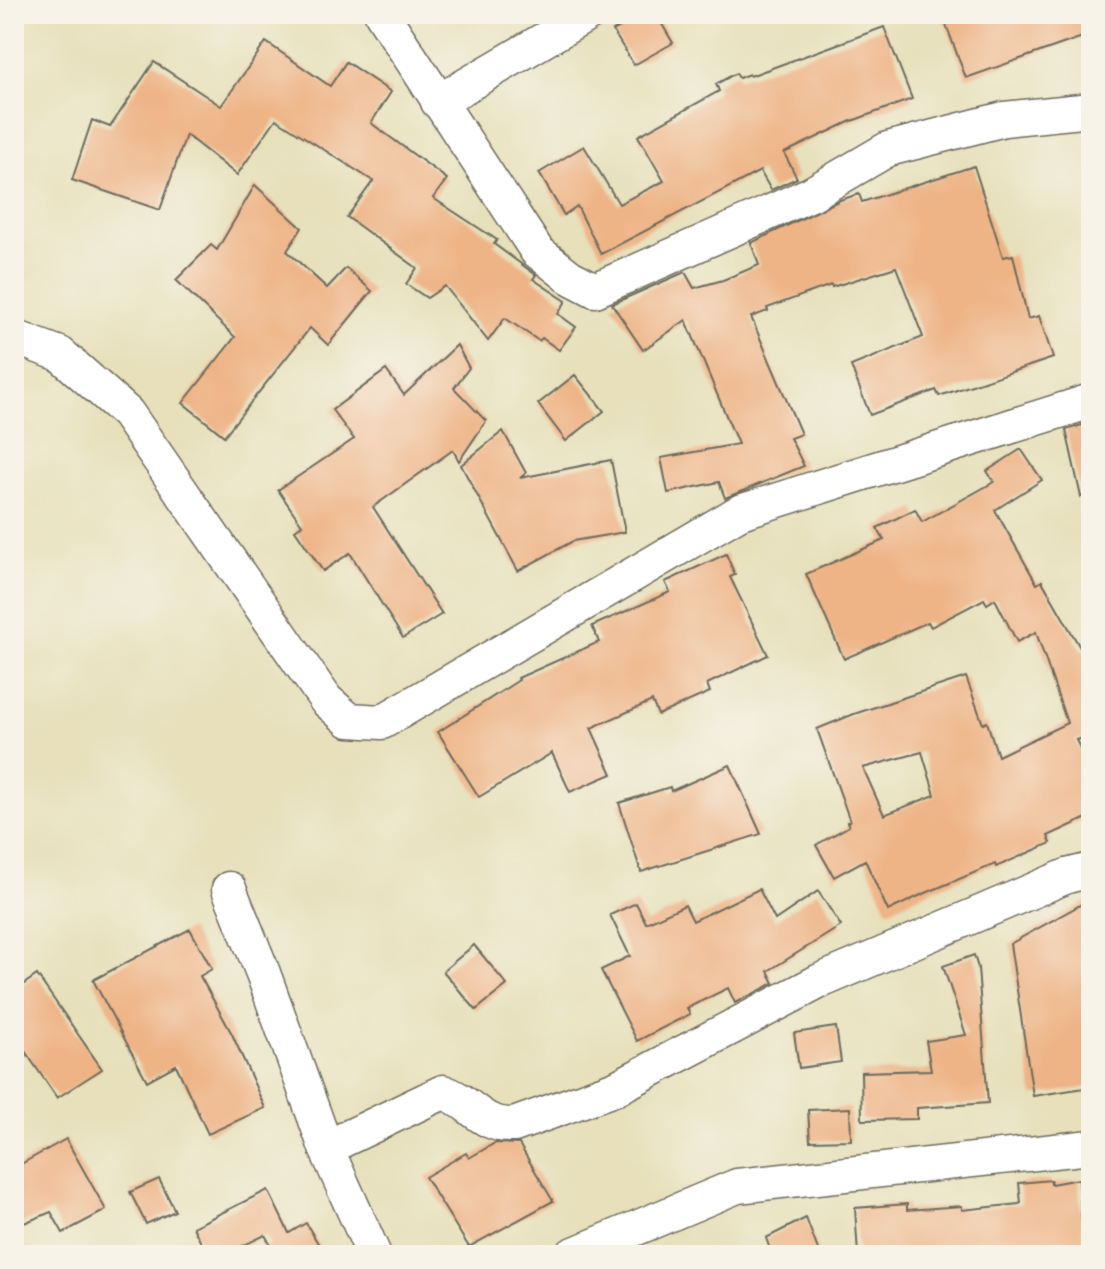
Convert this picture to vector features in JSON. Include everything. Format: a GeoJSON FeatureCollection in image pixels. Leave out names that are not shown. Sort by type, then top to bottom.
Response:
{"type":"FeatureCollection","features":[{"type":"Feature","properties":{"kind":"street"},"geometry":{"type":"LineString","coordinates":[[382,14],[537,251],[570,277],[595,290],[811,194],[888,149],[1004,119],[1091,110]]}},
{"type":"Feature","properties":{"kind":"street"},"geometry":{"type":"LineString","coordinates":[[438,102],[588,14]]}},
{"type":"Feature","properties":{"kind":"street"},"geometry":{"type":"LineString","coordinates":[[14,337],[60,354],[127,413],[326,700],[349,720],[382,722],[740,512],[1091,401]]}},
{"type":"Feature","properties":{"kind":"street"},"geometry":{"type":"LineString","coordinates":[[326,1148],[443,1092],[455,1096],[497,1126],[514,1125],[616,1088],[820,981],[1067,876],[1091,870]]}},
{"type":"Feature","properties":{"kind":"street"},"geometry":{"type":"LineString","coordinates":[[229,889],[326,1148],[374,1255]]}},
{"type":"Feature","properties":{"kind":"street"},"geometry":{"type":"LineString","coordinates":[[572,1255],[737,1186],[1091,1147]]}},
{"type":"Feature","properties":{"kind":"building"},"geometry":{"type":"Polygon","coordinates":[[[643,14],[656,14],[673,43],[634,65],[613,31],[643,14]]]}},
{"type":"Feature","properties":{"kind":"building"},"geometry":{"type":"Polygon","coordinates":[[[942,14],[1091,14],[1091,34],[966,78],[942,14]]]}},
{"type":"Feature","properties":{"kind":"building"},"geometry":{"type":"Polygon","coordinates":[[[884,27],[912,99],[849,122],[784,153],[797,178],[771,190],[760,171],[601,254],[577,206],[564,215],[539,173],[584,146],[619,204],[664,181],[638,136],[719,91],[716,84],[736,73],[739,78],[750,76],[884,27]]]}},
{"type":"Feature","properties":{"kind":"building"},"geometry":{"type":"Polygon","coordinates":[[[266,42],[330,86],[346,62],[391,92],[371,123],[447,179],[433,198],[497,240],[494,244],[536,275],[533,279],[566,301],[558,314],[576,327],[559,350],[542,338],[539,341],[505,318],[488,341],[445,286],[427,298],[406,284],[417,268],[347,217],[373,181],[276,119],[237,175],[186,135],[160,210],[72,180],[92,120],[110,127],[154,62],[221,106],[266,42]]]}},
{"type":"Feature","properties":{"kind":"building"},"geometry":{"type":"Polygon","coordinates":[[[974,166],[1003,257],[1013,255],[1028,319],[1039,316],[1053,358],[939,396],[936,390],[870,415],[851,366],[923,337],[896,267],[831,285],[767,308],[768,311],[751,317],[801,434],[790,438],[804,466],[725,498],[719,482],[668,493],[661,458],[738,444],[686,320],[643,350],[612,304],[685,272],[694,288],[723,280],[759,265],[751,243],[840,200],[859,194],[862,202],[974,166]]]}},
{"type":"Feature","properties":{"kind":"building"},"geometry":{"type":"Polygon","coordinates":[[[255,185],[302,228],[287,251],[327,288],[346,268],[372,291],[328,345],[310,328],[224,436],[183,403],[235,337],[176,280],[211,245],[217,250],[255,185]]]}},
{"type":"Feature","properties":{"kind":"building"},"geometry":{"type":"Polygon","coordinates":[[[457,345],[469,368],[454,388],[486,421],[459,461],[453,450],[373,507],[442,614],[403,638],[350,553],[323,571],[295,530],[302,525],[278,490],[354,439],[332,410],[386,370],[404,395],[457,345]]]}},
{"type":"Feature","properties":{"kind":"building"},"geometry":{"type":"Polygon","coordinates":[[[575,375],[604,411],[566,441],[538,404],[575,375]]]}},
{"type":"Feature","properties":{"kind":"building"},"geometry":{"type":"Polygon","coordinates":[[[1091,422],[1091,495],[1081,497],[1066,430],[1091,422]]]}},
{"type":"Feature","properties":{"kind":"building"},"geometry":{"type":"Polygon","coordinates":[[[503,431],[526,473],[520,478],[611,460],[625,532],[573,541],[518,571],[461,465],[503,431]]]}},
{"type":"Feature","properties":{"kind":"building"},"geometry":{"type":"Polygon","coordinates":[[[1021,449],[1042,480],[995,510],[1037,584],[1042,581],[1082,651],[1091,648],[1091,736],[1076,740],[1091,771],[1091,816],[1048,836],[1051,843],[888,911],[865,860],[834,877],[816,845],[849,826],[847,822],[850,821],[817,729],[966,677],[983,724],[987,722],[998,756],[1067,723],[1036,632],[1017,642],[995,599],[987,604],[984,599],[931,627],[928,622],[844,659],[806,574],[884,540],[877,528],[915,509],[922,522],[994,482],[987,471],[1021,449]],[[922,752],[863,768],[884,815],[935,795],[922,752]]]}},
{"type":"Feature","properties":{"kind":"building"},"geometry":{"type":"Polygon","coordinates":[[[726,554],[735,575],[730,577],[768,655],[707,684],[710,692],[658,715],[652,701],[591,728],[612,774],[570,792],[552,753],[479,797],[438,732],[518,678],[599,642],[592,626],[670,592],[665,582],[726,554]]]}},
{"type":"Feature","properties":{"kind":"building"},"geometry":{"type":"Polygon","coordinates":[[[730,765],[761,834],[641,872],[619,803],[670,787],[671,791],[730,765]]]}},
{"type":"Feature","properties":{"kind":"building"},"geometry":{"type":"Polygon","coordinates":[[[759,889],[775,920],[818,891],[841,926],[768,971],[774,983],[735,1003],[728,988],[687,1008],[690,1014],[637,1041],[601,970],[630,956],[610,915],[636,903],[646,923],[685,905],[693,921],[759,889]]]}},
{"type":"Feature","properties":{"kind":"building"},"geometry":{"type":"Polygon","coordinates":[[[1091,899],[1091,1087],[1033,1096],[1010,944],[1091,899]]]}},
{"type":"Feature","properties":{"kind":"building"},"geometry":{"type":"Polygon","coordinates":[[[190,929],[212,969],[200,976],[232,1034],[265,1108],[208,1134],[176,1065],[147,1081],[93,980],[190,929]]]}},
{"type":"Feature","properties":{"kind":"building"},"geometry":{"type":"Polygon","coordinates":[[[474,945],[507,985],[476,1010],[443,971],[474,945]]]}},
{"type":"Feature","properties":{"kind":"building"},"geometry":{"type":"Polygon","coordinates":[[[974,955],[978,968],[988,1103],[917,1108],[917,1119],[862,1120],[861,1072],[931,1070],[926,1041],[966,1035],[943,966],[974,955]]]}},
{"type":"Feature","properties":{"kind":"building"},"geometry":{"type":"Polygon","coordinates":[[[37,975],[102,1069],[57,1098],[14,1035],[14,991],[37,975]]]}},
{"type":"Feature","properties":{"kind":"building"},"geometry":{"type":"Polygon","coordinates":[[[836,1027],[841,1062],[799,1068],[794,1033],[836,1027]]]}},
{"type":"Feature","properties":{"kind":"building"},"geometry":{"type":"Polygon","coordinates":[[[850,1108],[851,1140],[810,1141],[808,1110],[850,1108]]]}},
{"type":"Feature","properties":{"kind":"building"},"geometry":{"type":"Polygon","coordinates":[[[66,1139],[106,1210],[63,1233],[51,1212],[14,1227],[14,1168],[66,1139]]]}},
{"type":"Feature","properties":{"kind":"building"},"geometry":{"type":"Polygon","coordinates":[[[495,1143],[519,1144],[553,1201],[469,1247],[425,1177],[466,1153],[469,1158],[495,1143]]]}},
{"type":"Feature","properties":{"kind":"building"},"geometry":{"type":"Polygon","coordinates":[[[159,1179],[175,1211],[146,1224],[130,1192],[159,1179]]]}},
{"type":"Feature","properties":{"kind":"building"},"geometry":{"type":"Polygon","coordinates":[[[1079,1179],[1084,1255],[858,1255],[855,1208],[907,1204],[907,1210],[962,1206],[962,1210],[1019,1204],[1019,1183],[1051,1180],[1051,1184],[1079,1179]]]}},
{"type":"Feature","properties":{"kind":"building"},"geometry":{"type":"Polygon","coordinates":[[[268,1190],[289,1233],[306,1223],[325,1255],[251,1255],[270,1244],[265,1235],[224,1255],[207,1255],[193,1227],[268,1190]]]}},
{"type":"Feature","properties":{"kind":"building"},"geometry":{"type":"Polygon","coordinates":[[[806,1218],[820,1255],[772,1255],[766,1238],[806,1218]]]}}]}
